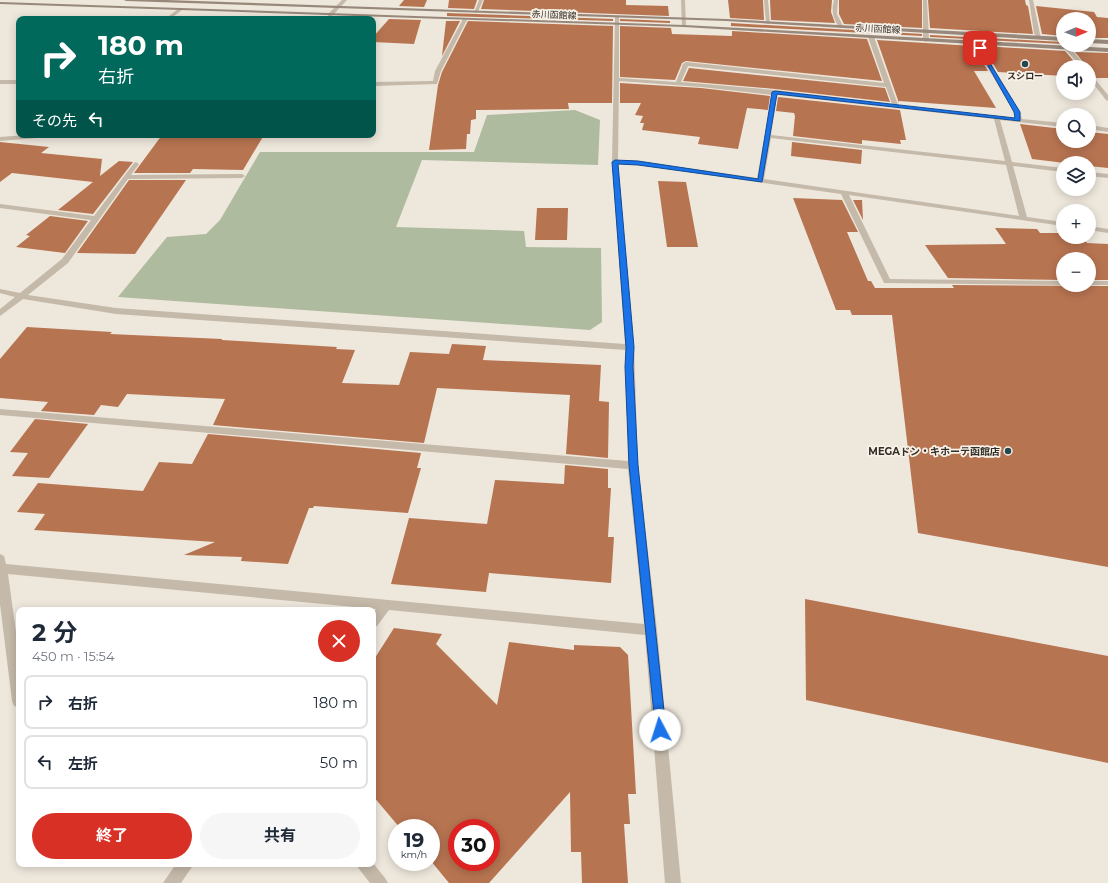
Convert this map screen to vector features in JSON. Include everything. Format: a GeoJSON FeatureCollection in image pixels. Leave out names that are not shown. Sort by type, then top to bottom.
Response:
{"type":"FeatureCollection","features":[{"type":"Feature","properties":{"kind":"main road","name":"赤川函館線"},"geometry":{"type":"LineString","coordinates":[[126,0],[476,12],[684,26],[1056,47]]}},
{"type":"Feature","properties":{"kind":"main road","name":"赤川函館線"},"geometry":{"type":"LineString","coordinates":[[0,3],[342,16]]}},
{"type":"Feature","properties":{"kind":"main road","name":"赤川函館線"},"geometry":{"type":"LineString","coordinates":[[376,18],[617,21],[683,19],[1056,39]]}},
{"type":"Feature","properties":{"kind":"main road"},"geometry":{"type":"LineString","coordinates":[[1096,41],[1108,42]]}},
{"type":"Feature","properties":{"kind":"main road","name":"赤川函館線"},"geometry":{"type":"LineString","coordinates":[[1096,49],[1108,50]]}},
{"type":"Feature","properties":{"kind":"street"},"geometry":{"type":"LineString","coordinates":[[330,15],[336,7],[345,0]]}},
{"type":"Feature","properties":{"kind":"street"},"geometry":{"type":"LineString","coordinates":[[476,12],[481,0]]}},
{"type":"Feature","properties":{"kind":"street"},"geometry":{"type":"LineString","coordinates":[[683,0],[684,26]]}},
{"type":"Feature","properties":{"kind":"street"},"geometry":{"type":"LineString","coordinates":[[766,0],[768,23]]}},
{"type":"Feature","properties":{"kind":"street"},"geometry":{"type":"LineString","coordinates":[[836,0],[834,8],[837,22],[842,27]]}},
{"type":"Feature","properties":{"kind":"street"},"geometry":{"type":"LineString","coordinates":[[925,0],[926,40]]}},
{"type":"Feature","properties":{"kind":"street"},"geometry":{"type":"LineString","coordinates":[[1031,0],[1036,33],[1039,38]]}},
{"type":"Feature","properties":{"kind":"street"},"geometry":{"type":"LineString","coordinates":[[171,16],[180,10]]}},
{"type":"Feature","properties":{"kind":"street"},"geometry":{"type":"LineString","coordinates":[[376,84],[435,83],[438,71],[465,20]]}},
{"type":"Feature","properties":{"kind":"street"},"geometry":{"type":"LineString","coordinates":[[617,21],[615,162],[630,347],[629,367],[634,465],[651,630],[674,883]]}},
{"type":"Feature","properties":{"kind":"street"},"geometry":{"type":"LineString","coordinates":[[871,37],[894,106]]}},
{"type":"Feature","properties":{"kind":"street"},"geometry":{"type":"LineString","coordinates":[[976,43],[1017,112],[1018,120]]}},
{"type":"Feature","properties":{"kind":"street"},"geometry":{"type":"LineString","coordinates":[[1071,52],[1078,60]]}},
{"type":"Feature","properties":{"kind":"street"},"geometry":{"type":"LineString","coordinates":[[678,83],[686,64],[887,85]]}},
{"type":"Feature","properties":{"kind":"street"},"geometry":{"type":"LineString","coordinates":[[615,80],[678,83],[775,92],[1056,123]]}},
{"type":"Feature","properties":{"kind":"street"},"geometry":{"type":"LineString","coordinates":[[0,82],[16,82]]}},
{"type":"Feature","properties":{"kind":"street"},"geometry":{"type":"LineString","coordinates":[[1096,83],[1108,99]]}},
{"type":"Feature","properties":{"kind":"street"},"geometry":{"type":"LineString","coordinates":[[760,181],[775,92]]}},
{"type":"Feature","properties":{"kind":"street"},"geometry":{"type":"LineString","coordinates":[[996,117],[1011,164],[1024,219]]}},
{"type":"Feature","properties":{"kind":"street"},"geometry":{"type":"LineString","coordinates":[[1096,128],[1108,130]]}},
{"type":"Feature","properties":{"kind":"street"},"geometry":{"type":"LineString","coordinates":[[0,143],[4,138],[16,132]]}},
{"type":"Feature","properties":{"kind":"street"},"geometry":{"type":"LineString","coordinates":[[768,136],[1056,169]]}},
{"type":"Feature","properties":{"kind":"street"},"geometry":{"type":"LineString","coordinates":[[4,138],[16,137]]}},
{"type":"Feature","properties":{"kind":"street"},"geometry":{"type":"LineString","coordinates":[[615,162],[638,163],[1056,223]]}},
{"type":"Feature","properties":{"kind":"street"},"geometry":{"type":"LineString","coordinates":[[0,313],[65,261],[136,164]]}},
{"type":"Feature","properties":{"kind":"street"},"geometry":{"type":"LineString","coordinates":[[1096,175],[1108,176]]}},
{"type":"Feature","properties":{"kind":"street"},"geometry":{"type":"LineString","coordinates":[[126,177],[242,176]]}},
{"type":"Feature","properties":{"kind":"street"},"geometry":{"type":"LineString","coordinates":[[844,193],[886,281],[1056,283]]}},
{"type":"Feature","properties":{"kind":"street"},"geometry":{"type":"LineString","coordinates":[[0,206],[96,218]]}},
{"type":"Feature","properties":{"kind":"street"},"geometry":{"type":"LineString","coordinates":[[1096,229],[1108,231]]}},
{"type":"Feature","properties":{"kind":"street"},"geometry":{"type":"LineString","coordinates":[[1096,283],[1108,283]]}},
{"type":"Feature","properties":{"kind":"street"},"geometry":{"type":"LineString","coordinates":[[0,291],[21,296],[116,311],[630,347]]}},
{"type":"Feature","properties":{"kind":"street"},"geometry":{"type":"LineString","coordinates":[[0,412],[634,465]]}},
{"type":"Feature","properties":{"kind":"street"},"geometry":{"type":"LineString","coordinates":[[16,678],[1,563],[387,604],[651,630]]}},
{"type":"Feature","properties":{"kind":"street"},"geometry":{"type":"LineString","coordinates":[[376,618],[387,604]]}},
{"type":"Feature","properties":{"kind":"street"},"geometry":{"type":"LineString","coordinates":[[171,883],[184,867]]}},
{"type":"Feature","properties":{"kind":"street"},"geometry":{"type":"LineString","coordinates":[[367,867],[380,883]]}},
{"type":"Feature","properties":{"kind":"green space"},"geometry":{"type":"Polygon","coordinates":[[[575,110],[600,120],[598,165],[422,160],[396,227],[524,231],[526,247],[601,248],[602,322],[590,330],[118,297],[167,237],[206,234],[220,220],[260,152],[474,152],[487,115],[575,110]]]}},
{"type":"Feature","properties":{"kind":"building"},"geometry":{"type":"Polygon","coordinates":[[[404,0],[427,0],[424,7],[399,6],[404,0]]]}},
{"type":"Feature","properties":{"kind":"building"},"geometry":{"type":"Polygon","coordinates":[[[449,0],[477,0],[474,9],[448,8],[449,0]]]}},
{"type":"Feature","properties":{"kind":"building"},"geometry":{"type":"Polygon","coordinates":[[[484,0],[626,0],[626,5],[668,6],[669,16],[481,9],[484,0]]]}},
{"type":"Feature","properties":{"kind":"building"},"geometry":{"type":"Polygon","coordinates":[[[728,0],[763,0],[764,20],[730,18],[728,0]]]}},
{"type":"Feature","properties":{"kind":"building"},"geometry":{"type":"Polygon","coordinates":[[[770,0],[832,0],[831,12],[835,23],[771,20],[770,0]]]}},
{"type":"Feature","properties":{"kind":"building"},"geometry":{"type":"Polygon","coordinates":[[[839,0],[922,0],[922,28],[844,24],[839,14],[839,0]]]}},
{"type":"Feature","properties":{"kind":"building"},"geometry":{"type":"Polygon","coordinates":[[[928,0],[1025,0],[1026,5],[1028,6],[1033,34],[930,28],[928,0]]]}},
{"type":"Feature","properties":{"kind":"building"},"geometry":{"type":"Polygon","coordinates":[[[1036,6],[1094,12],[1056,12],[1056,35],[1042,34],[1036,6]]]}},
{"type":"Feature","properties":{"kind":"building"},"geometry":{"type":"Polygon","coordinates":[[[447,13],[613,19],[613,21],[447,16],[447,13]]]}},
{"type":"Feature","properties":{"kind":"building"},"geometry":{"type":"Polygon","coordinates":[[[1096,15],[1097,17],[1108,18],[1108,38],[1096,38],[1096,15]]]}},
{"type":"Feature","properties":{"kind":"building"},"geometry":{"type":"Polygon","coordinates":[[[389,19],[421,20],[414,44],[376,42],[376,34],[389,19]]]}},
{"type":"Feature","properties":{"kind":"building"},"geometry":{"type":"Polygon","coordinates":[[[620,19],[670,21],[670,23],[620,21],[620,19]]]}},
{"type":"Feature","properties":{"kind":"building"},"geometry":{"type":"Polygon","coordinates":[[[446,21],[460,21],[442,56],[446,21]]]}},
{"type":"Feature","properties":{"kind":"building"},"geometry":{"type":"Polygon","coordinates":[[[468,21],[613,26],[612,103],[568,103],[569,109],[476,110],[476,119],[471,120],[470,134],[467,134],[466,149],[429,150],[438,85],[442,72],[468,21]]]}},
{"type":"Feature","properties":{"kind":"building"},"geometry":{"type":"Polygon","coordinates":[[[731,23],[922,34],[922,36],[731,26],[731,23]]]}},
{"type":"Feature","properties":{"kind":"building"},"geometry":{"type":"Polygon","coordinates":[[[620,26],[671,28],[672,34],[732,36],[732,31],[867,39],[882,81],[686,61],[682,63],[675,80],[620,77],[620,26]]]}},
{"type":"Feature","properties":{"kind":"building"},"geometry":{"type":"Polygon","coordinates":[[[930,35],[1056,42],[1056,44],[930,37],[930,35]]]}},
{"type":"Feature","properties":{"kind":"building"},"geometry":{"type":"Polygon","coordinates":[[[877,40],[973,46],[988,71],[974,71],[996,108],[899,101],[899,103],[877,40]]]}},
{"type":"Feature","properties":{"kind":"building"},"geometry":{"type":"Polygon","coordinates":[[[983,46],[1056,50],[1056,52],[1066,52],[1073,60],[1056,60],[1056,76],[998,72],[983,46]]]}},
{"type":"Feature","properties":{"kind":"building"},"geometry":{"type":"Polygon","coordinates":[[[1075,52],[1108,53],[1108,78],[1096,78],[1096,60],[1081,60],[1075,52]]]}},
{"type":"Feature","properties":{"kind":"building"},"geometry":{"type":"Polygon","coordinates":[[[689,68],[885,88],[890,102],[775,89],[683,81],[689,68]]]}},
{"type":"Feature","properties":{"kind":"building"},"geometry":{"type":"Polygon","coordinates":[[[620,83],[701,88],[770,96],[768,110],[747,108],[738,149],[698,144],[700,137],[642,130],[644,123],[640,123],[643,116],[635,115],[641,103],[620,103],[620,83]]]}},
{"type":"Feature","properties":{"kind":"building"},"geometry":{"type":"Polygon","coordinates":[[[778,97],[900,110],[906,140],[900,140],[901,144],[862,140],[862,144],[793,136],[794,113],[776,111],[778,97]]]}},
{"type":"Feature","properties":{"kind":"building"},"geometry":{"type":"Polygon","coordinates":[[[1020,124],[1056,128],[1056,148],[1096,148],[1096,133],[1108,134],[1108,168],[1096,167],[1096,156],[1056,156],[1056,162],[1032,159],[1020,124]]]}},
{"type":"Feature","properties":{"kind":"building"},"geometry":{"type":"Polygon","coordinates":[[[160,138],[262,138],[243,170],[193,169],[190,173],[134,173],[160,138]]]}},
{"type":"Feature","properties":{"kind":"building"},"geometry":{"type":"Polygon","coordinates":[[[0,142],[49,147],[41,153],[102,159],[100,176],[119,161],[133,162],[93,214],[58,210],[93,182],[12,173],[0,182],[0,142]]]}},
{"type":"Feature","properties":{"kind":"building"},"geometry":{"type":"Polygon","coordinates":[[[792,142],[862,150],[861,164],[791,156],[792,142]]]}},
{"type":"Feature","properties":{"kind":"building"},"geometry":{"type":"Polygon","coordinates":[[[129,180],[186,180],[135,254],[77,253],[129,180]]]}},
{"type":"Feature","properties":{"kind":"building"},"geometry":{"type":"Polygon","coordinates":[[[658,181],[686,182],[698,247],[667,247],[658,181]]]}},
{"type":"Feature","properties":{"kind":"building","name":"MEGAドン・キホーテ函館店"},"geometry":{"type":"Polygon","coordinates":[[[793,198],[842,200],[858,232],[847,232],[868,281],[871,281],[875,288],[954,288],[952,285],[1056,286],[1056,292],[1096,292],[1096,286],[1108,286],[1108,567],[918,533],[892,315],[852,315],[850,310],[836,310],[793,198]]]}},
{"type":"Feature","properties":{"kind":"building"},"geometry":{"type":"Polygon","coordinates":[[[853,200],[862,200],[863,220],[853,200]]]}},
{"type":"Feature","properties":{"kind":"building"},"geometry":{"type":"Polygon","coordinates":[[[537,208],[568,208],[567,240],[535,240],[537,208]]]}},
{"type":"Feature","properties":{"kind":"building"},"geometry":{"type":"Polygon","coordinates":[[[50,216],[88,221],[65,253],[16,247],[30,236],[26,235],[50,216]]]}},
{"type":"Feature","properties":{"kind":"building"},"geometry":{"type":"Polygon","coordinates":[[[995,228],[1037,229],[1040,233],[1056,233],[1056,244],[1108,244],[1108,280],[1096,280],[1096,252],[1056,252],[1056,280],[948,278],[925,245],[1006,244],[995,228]]]}},
{"type":"Feature","properties":{"kind":"building"},"geometry":{"type":"Polygon","coordinates":[[[27,327],[112,332],[110,334],[222,339],[337,347],[336,349],[355,350],[342,383],[399,385],[410,352],[449,354],[452,344],[486,346],[483,360],[601,365],[599,401],[609,402],[608,458],[566,454],[570,395],[437,388],[424,443],[213,425],[225,399],[127,394],[118,407],[101,405],[94,415],[41,411],[48,402],[0,398],[0,359],[27,327]]]}},
{"type":"Feature","properties":{"kind":"building"},"geometry":{"type":"Polygon","coordinates":[[[35,419],[88,424],[49,478],[12,476],[28,453],[10,452],[35,419]]]}},
{"type":"Feature","properties":{"kind":"building"},"geometry":{"type":"Polygon","coordinates":[[[208,434],[421,453],[417,468],[421,468],[408,513],[314,506],[313,508],[309,508],[288,564],[241,561],[242,557],[184,555],[215,542],[34,530],[45,514],[17,512],[38,483],[143,491],[159,462],[192,464],[208,434]]]}},
{"type":"Feature","properties":{"kind":"building"},"geometry":{"type":"Polygon","coordinates":[[[565,465],[608,469],[608,488],[611,488],[608,537],[614,537],[611,583],[489,573],[486,592],[391,584],[409,518],[487,524],[495,480],[564,484],[565,465]]]}},
{"type":"Feature","properties":{"kind":"building"},"geometry":{"type":"Polygon","coordinates":[[[805,599],[1108,656],[1108,763],[806,700],[805,599]]]}},
{"type":"Feature","properties":{"kind":"building"},"geometry":{"type":"Polygon","coordinates":[[[394,628],[442,634],[436,644],[497,705],[509,642],[574,650],[574,645],[620,647],[628,655],[636,794],[628,794],[630,824],[624,824],[628,883],[582,883],[581,852],[571,852],[570,792],[500,871],[500,819],[448,819],[448,871],[500,871],[489,883],[449,883],[439,871],[440,819],[392,819],[376,800],[376,656],[394,628]]]}},
{"type":"Feature","properties":{"kind":"place","name":"スシロー"},"geometry":{"type":"Point","coordinates":[1025,64]}},
{"type":"Feature","properties":{"kind":"place","name":"MEGAドン・キホーテ函館店"},"geometry":{"type":"Point","coordinates":[1008,451]}},
{"type":"Feature","properties":{"kind":"route"},"geometry":{"type":"LineString","coordinates":[[660,730],[634,465],[629,367],[630,347],[615,162],[638,163],[760,181],[775,92],[1018,120],[1017,112],[980,48]]}}]}
